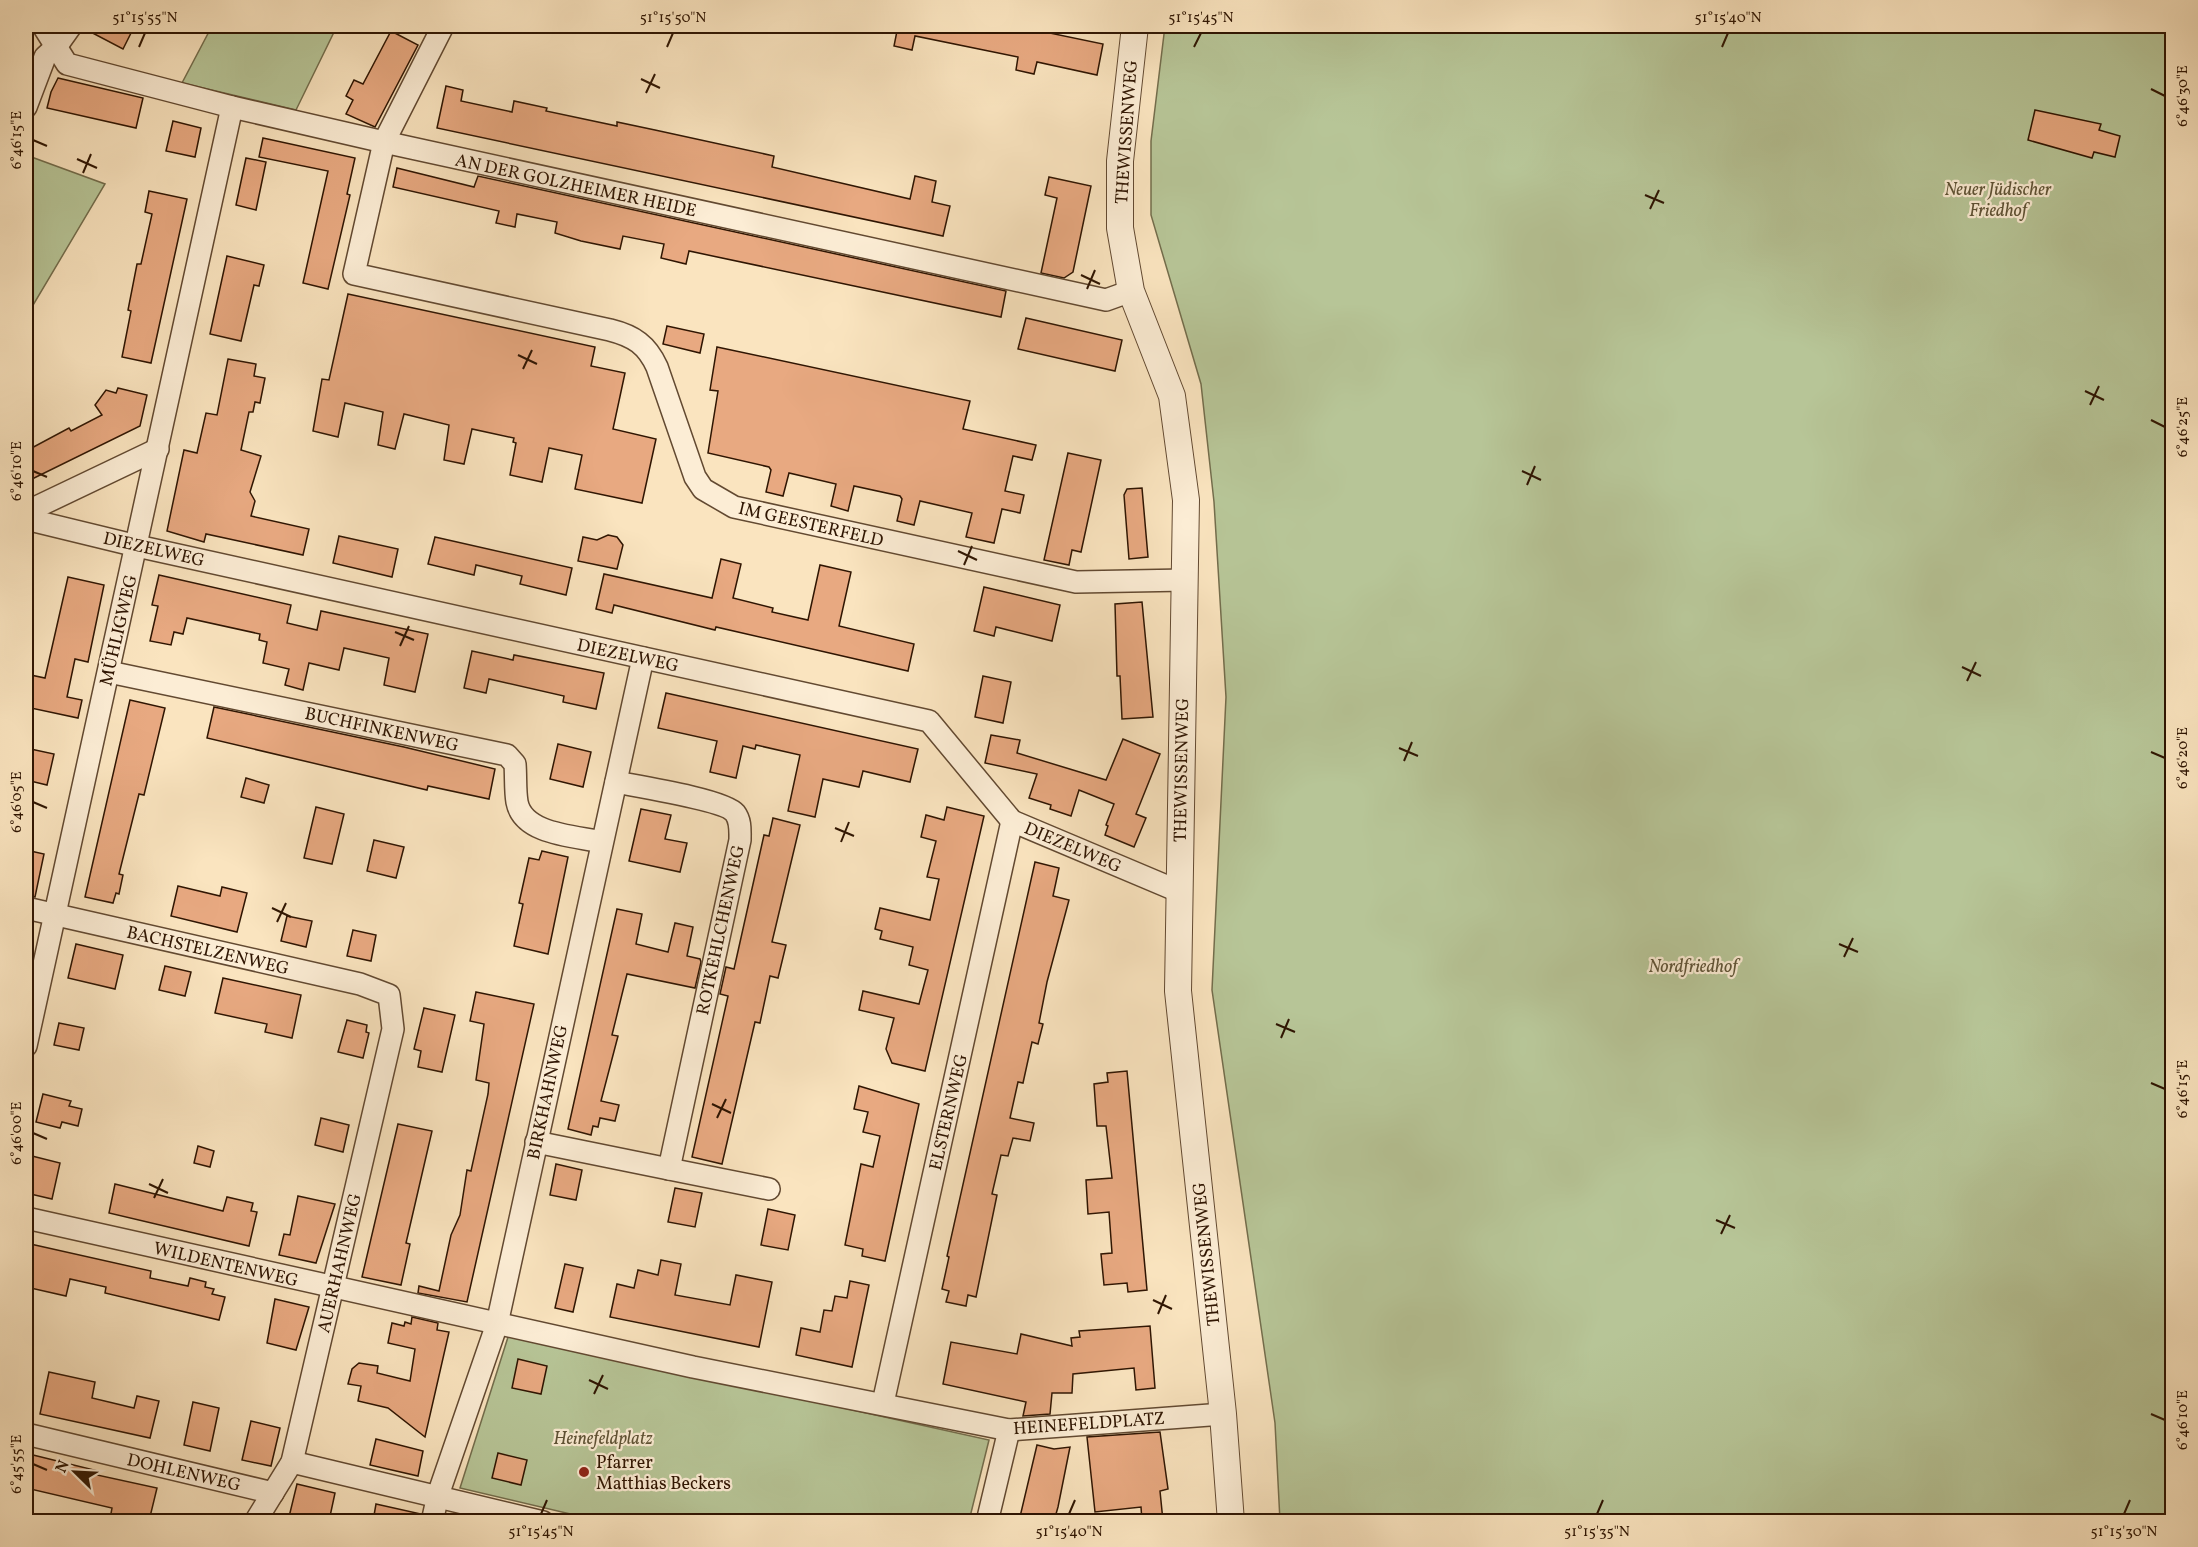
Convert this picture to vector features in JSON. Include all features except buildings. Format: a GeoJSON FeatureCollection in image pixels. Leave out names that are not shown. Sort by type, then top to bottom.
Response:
{"type":"FeatureCollection","features":[{"type":"Feature","properties":{"kind":"street","name":"AN DER GOLZHEIMER HEIDE"},"geometry":{"type":"LineString","coordinates":[[43,26],[67,64],[232,107],[1106,300],[1131,291]]}},
{"type":"Feature","properties":{"kind":"street"},"geometry":{"type":"LineString","coordinates":[[26,107],[45,57],[56,47],[71,26]]}},
{"type":"Feature","properties":{"kind":"street"},"geometry":{"type":"LineString","coordinates":[[384,142],[443,26]]}},
{"type":"Feature","properties":{"kind":"street","name":"THEWISSENWEG"},"geometry":{"type":"LineString","coordinates":[[1135,26],[1120,160],[1120,228],[1131,291],[1172,396],[1186,500],[1178,991],[1223,1414],[1232,1521]]}},
{"type":"Feature","properties":{"kind":"street","name":"MÜHLIGWEG"},"geometry":{"type":"LineString","coordinates":[[26,1046],[232,107]]}},
{"type":"Feature","properties":{"kind":"street","name":"IM GEESTERFELD"},"geometry":{"type":"LineString","coordinates":[[384,142],[354,274],[610,330],[636,339],[651,355],[657,367],[696,477],[703,489],[716,499],[734,507],[1076,582],[1186,580]]}},
{"type":"Feature","properties":{"kind":"street"},"geometry":{"type":"LineString","coordinates":[[26,512],[158,449]]}},
{"type":"Feature","properties":{"kind":"street","name":"DIEZELWEG"},"geometry":{"type":"LineString","coordinates":[[26,519],[137,546],[929,721],[1012,821],[1178,891]]}},
{"type":"Feature","properties":{"kind":"street","name":"BIRKHAHNWEG"},"geometry":{"type":"LineString","coordinates":[[432,1521],[438,1495],[497,1324],[643,658]]}},
{"type":"Feature","properties":{"kind":"street","name":"BUCHFINKENWEG"},"geometry":{"type":"LineString","coordinates":[[109,672],[507,755],[515,764],[517,803],[522,816],[534,826],[602,842]]}},
{"type":"Feature","properties":{"kind":"street","name":"ROTKEHLCHENWEG"},"geometry":{"type":"LineString","coordinates":[[616,782],[718,803],[734,811],[740,824],[740,840],[669,1169]]}},
{"type":"Feature","properties":{"kind":"street","name":"ELSTERNWEG"},"geometry":{"type":"LineString","coordinates":[[883,1403],[1012,821]]}},
{"type":"Feature","properties":{"kind":"street","name":"BACHSTELZENWEG"},"geometry":{"type":"LineString","coordinates":[[26,908],[360,984],[389,995]]}},
{"type":"Feature","properties":{"kind":"street","name":"AUERHAHNWEG"},"geometry":{"type":"LineString","coordinates":[[255,1521],[292,1462],[393,1029],[389,995]]}},
{"type":"Feature","properties":{"kind":"street"},"geometry":{"type":"LineString","coordinates":[[536,1142],[769,1189]]}},
{"type":"Feature","properties":{"kind":"street","name":"WILDENTENWEG"},"geometry":{"type":"LineString","coordinates":[[26,1218],[497,1324]]}},
{"type":"Feature","properties":{"kind":"street","name":"HEINEFELDPLATZ"},"geometry":{"type":"LineString","coordinates":[[497,1324],[1009,1431],[1223,1414]]}},
{"type":"Feature","properties":{"kind":"street"},"geometry":{"type":"LineString","coordinates":[[987,1521],[1009,1431]]}},
{"type":"Feature","properties":{"kind":"street","name":"DOHLENWEG"},"geometry":{"type":"LineString","coordinates":[[26,1434],[273,1493]]}},
{"type":"Feature","properties":{"kind":"street"},"geometry":{"type":"LineString","coordinates":[[292,1462],[543,1521]]}},
{"type":"Feature","properties":{"kind":"green space"},"geometry":{"type":"Polygon","coordinates":[[[212,26],[337,26],[296,110],[182,83],[212,26]]]}},
{"type":"Feature","properties":{"kind":"green space","name":"Nordfriedhof"},"geometry":{"type":"Polygon","coordinates":[[[1165,26],[2172,26],[2172,1521],[1280,1521],[1275,1423],[1212,990],[1226,697],[1214,502],[1201,384],[1151,215],[1151,141],[1165,26]]]}},
{"type":"Feature","properties":{"kind":"green space"},"geometry":{"type":"Polygon","coordinates":[[[26,155],[105,184],[26,317],[26,155]]]}},
{"type":"Feature","properties":{"kind":"green space","name":"Heinefeldplatz"},"geometry":{"type":"Polygon","coordinates":[[[509,1334],[989,1440],[969,1521],[600,1521],[460,1488],[509,1334]]]}},
{"type":"Feature","properties":{"kind":"place","name":"Pfarrer Matthias Beckers"},"geometry":{"type":"Point","coordinates":[584,1472]}},
{"type":"Feature","properties":{"kind":"park label","name":"Neuer Jüdischer Friedhof"},"geometry":{"type":"Point","coordinates":[1998,199]}}]}
